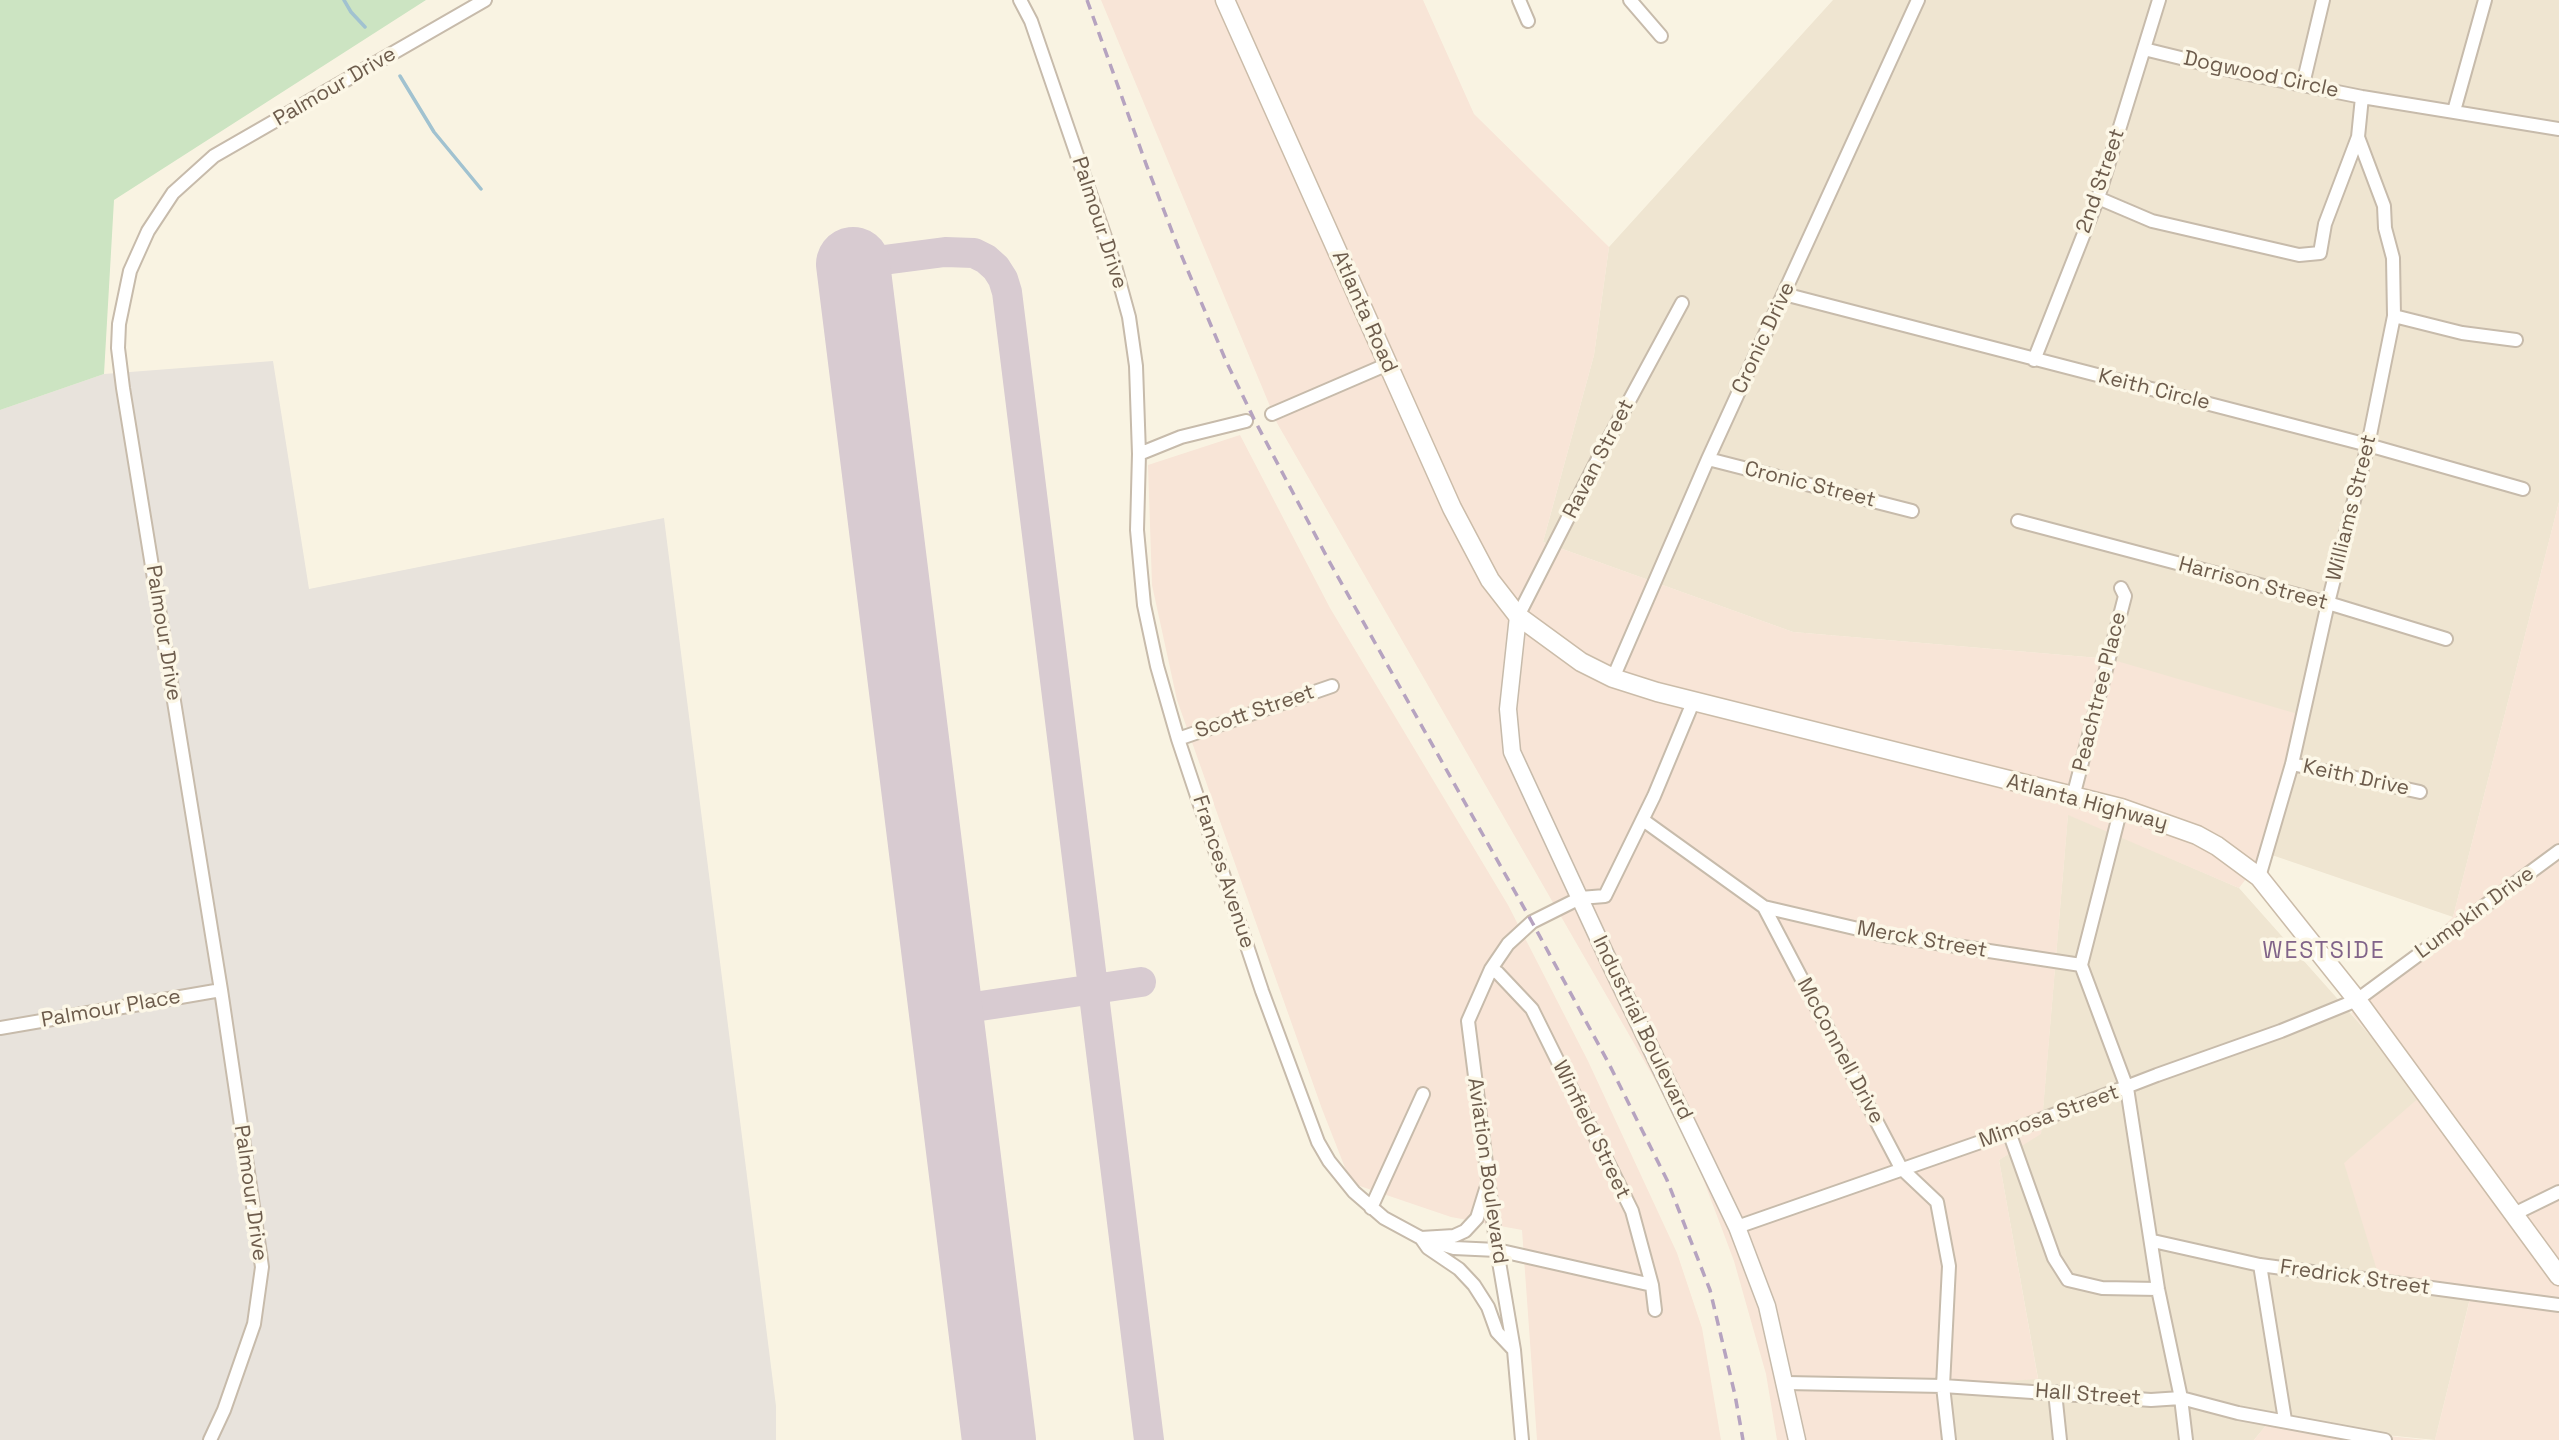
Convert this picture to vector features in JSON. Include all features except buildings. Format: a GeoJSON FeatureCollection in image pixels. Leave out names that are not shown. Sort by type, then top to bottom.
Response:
{"type":"FeatureCollection","features":[{"type":"Feature","properties":{"kind":"main road","name":"Atlanta Road"},"geometry":{"type":"LineString","coordinates":[[1225,0],[1452,508],[1490,580],[1518,616]]}},
{"type":"Feature","properties":{"kind":"main road","name":"Atlanta Highway"},"geometry":{"type":"LineString","coordinates":[[1518,616],[1581,662],[1613,678],[1694,701],[2121,808],[2196,835],[2217,846],[2259,877],[2357,1000],[2559,1276]]}},
{"type":"Feature","properties":{"kind":"street","name":"Palmour Drive"},"geometry":{"type":"LineString","coordinates":[[209,1440],[224,1410],[254,1324],[262,1267],[221,990],[118,348],[119,324],[130,271],[148,231],[173,194],[214,156],[485,0]]}},
{"type":"Feature","properties":{"kind":"street","name":"Palmour Drive"},"geometry":{"type":"LineString","coordinates":[[1020,0],[1031,21],[1115,265],[1129,317],[1136,366],[1139,454]]}},
{"type":"Feature","properties":{"kind":"street"},"geometry":{"type":"LineString","coordinates":[[1630,0],[1661,36]]}},
{"type":"Feature","properties":{"kind":"street","name":"Cronic Drive"},"geometry":{"type":"LineString","coordinates":[[1613,678],[1708,459],[1918,0]]}},
{"type":"Feature","properties":{"kind":"street","name":"2nd Street"},"geometry":{"type":"LineString","coordinates":[[2034,360],[2098,198],[2159,0]]}},
{"type":"Feature","properties":{"kind":"street"},"geometry":{"type":"LineString","coordinates":[[2303,84],[2323,0]]}},
{"type":"Feature","properties":{"kind":"street"},"geometry":{"type":"LineString","coordinates":[[2454,111],[2485,0]]}},
{"type":"Feature","properties":{"kind":"street"},"geometry":{"type":"LineString","coordinates":[[1520,1],[1528,21]]}},
{"type":"Feature","properties":{"kind":"street","name":"Dogwood Circle"},"geometry":{"type":"LineString","coordinates":[[2098,198],[2152,221],[2299,255],[2320,253],[2325,224],[2358,137],[2362,97],[2238,72],[2144,49]]}},
{"type":"Feature","properties":{"kind":"street"},"geometry":{"type":"LineString","coordinates":[[2362,97],[2559,129]]}},
{"type":"Feature","properties":{"kind":"street","name":"Williams Street"},"geometry":{"type":"LineString","coordinates":[[2259,877],[2292,764],[2328,603],[2368,446],[2394,316],[2393,258],[2385,228],[2384,206],[2358,137]]}},
{"type":"Feature","properties":{"kind":"street","name":"Keith Circle"},"geometry":{"type":"LineString","coordinates":[[1784,294],[2523,489]]}},
{"type":"Feature","properties":{"kind":"street","name":"Ravan Street"},"geometry":{"type":"LineString","coordinates":[[1518,616],[1602,451],[1682,303]]}},
{"type":"Feature","properties":{"kind":"street"},"geometry":{"type":"LineString","coordinates":[[2394,316],[2462,333],[2516,340]]}},
{"type":"Feature","properties":{"kind":"street"},"geometry":{"type":"LineString","coordinates":[[1272,414],[1388,364]]}},
{"type":"Feature","properties":{"kind":"street"},"geometry":{"type":"LineString","coordinates":[[1139,454],[1181,437],[1246,421]]}},
{"type":"Feature","properties":{"kind":"street","name":"Frances Avenue"},"geometry":{"type":"LineString","coordinates":[[1139,454],[1137,530],[1144,606],[1157,666],[1178,738],[1262,991],[1312,1130],[1329,1161],[1371,1208],[1421,1238],[1454,1248],[1497,1250],[1652,1285]]}},
{"type":"Feature","properties":{"kind":"street","name":"Cronic Street"},"geometry":{"type":"LineString","coordinates":[[1708,459],[1912,511]]}},
{"type":"Feature","properties":{"kind":"street","name":"Harrison Street"},"geometry":{"type":"LineString","coordinates":[[2018,521],[2328,603],[2446,639]]}},
{"type":"Feature","properties":{"kind":"street","name":"Peachtree Place"},"geometry":{"type":"LineString","coordinates":[[2073,797],[2125,596],[2120,587]]}},
{"type":"Feature","properties":{"kind":"street","name":"Industrial Boulevard"},"geometry":{"type":"LineString","coordinates":[[1518,616],[1508,709],[1512,752],[1737,1227],[1767,1306],[1797,1440]]}},
{"type":"Feature","properties":{"kind":"street","name":"Scott Street"},"geometry":{"type":"LineString","coordinates":[[1178,738],[1332,686]]}},
{"type":"Feature","properties":{"kind":"street"},"geometry":{"type":"LineString","coordinates":[[1580,898],[1605,896],[1643,820],[1694,701]]}},
{"type":"Feature","properties":{"kind":"street","name":"Keith Drive"},"geometry":{"type":"LineString","coordinates":[[2292,764],[2420,792]]}},
{"type":"Feature","properties":{"kind":"street"},"geometry":{"type":"LineString","coordinates":[[2121,808],[2081,965],[2127,1088],[2158,1289],[2182,1398],[2186,1440]]}},
{"type":"Feature","properties":{"kind":"street","name":"McConnell Drive"},"geometry":{"type":"LineString","coordinates":[[1643,820],[1764,906],[1901,1168],[1937,1202],[1949,1266],[1943,1386],[1948,1440]]}},
{"type":"Feature","properties":{"kind":"street","name":"Lumpkin Drive"},"geometry":{"type":"LineString","coordinates":[[2357,1000],[2559,851]]}},
{"type":"Feature","properties":{"kind":"street","name":"Aviation Boulevard"},"geometry":{"type":"LineString","coordinates":[[1522,1440],[1514,1350],[1497,1250],[1468,1021],[1491,969],[1508,944],[1532,922],[1580,898]]}},
{"type":"Feature","properties":{"kind":"street","name":"Merck Street"},"geometry":{"type":"LineString","coordinates":[[1764,906],[1884,935],[2081,965]]}},
{"type":"Feature","properties":{"kind":"street","name":"Winfield Street"},"geometry":{"type":"LineString","coordinates":[[1491,969],[1532,1009],[1632,1211],[1652,1285],[1655,1310]]}},
{"type":"Feature","properties":{"kind":"street","name":"Palmour Place"},"geometry":{"type":"LineString","coordinates":[[0,1028],[221,990]]}},
{"type":"Feature","properties":{"kind":"street","name":"Mimosa Street"},"geometry":{"type":"LineString","coordinates":[[1737,1227],[2009,1132],[2357,1000]]}},
{"type":"Feature","properties":{"kind":"street"},"geometry":{"type":"LineString","coordinates":[[1371,1208],[1423,1094]]}},
{"type":"Feature","properties":{"kind":"street"},"geometry":{"type":"LineString","coordinates":[[2009,1132],[2054,1258],[2068,1280],[2102,1288],[2158,1289]]}},
{"type":"Feature","properties":{"kind":"street"},"geometry":{"type":"LineString","coordinates":[[1421,1238],[1454,1236],[1465,1231],[1477,1218],[1488,1182]]}},
{"type":"Feature","properties":{"kind":"street"},"geometry":{"type":"LineString","coordinates":[[2514,1214],[2559,1192]]}},
{"type":"Feature","properties":{"kind":"street","name":"Frances Avenue"},"geometry":{"type":"LineString","coordinates":[[1421,1238],[1428,1248],[1459,1269],[1474,1285],[1488,1307],[1497,1332],[1514,1350]]}},
{"type":"Feature","properties":{"kind":"street","name":"Fredrick Street"},"geometry":{"type":"LineString","coordinates":[[2152,1241],[2260,1265],[2559,1305]]}},
{"type":"Feature","properties":{"kind":"street"},"geometry":{"type":"LineString","coordinates":[[2260,1265],[2286,1420]]}},
{"type":"Feature","properties":{"kind":"street","name":"Hall Street"},"geometry":{"type":"LineString","coordinates":[[1786,1383],[1943,1386],[2151,1400],[2182,1398],[2238,1412],[2385,1440]]}},
{"type":"Feature","properties":{"kind":"street"},"geometry":{"type":"LineString","coordinates":[[2055,1392],[2060,1440]]}},
{"type":"Feature","properties":{"kind":"shaded area"},"geometry":{"type":"Polygon","coordinates":[[[1101,0],[1423,0],[1474,114],[1609,247],[1594,355],[1543,542],[1793,632],[2110,659],[2308,717],[2266,853],[2239,888],[2068,815],[2041,1134],[1999,1160],[2038,1379],[1942,1386],[1946,1440],[1777,1440],[1766,1374],[1734,1261],[1699,1168],[1662,1092],[1277,423],[1101,0]]]}},
{"type":"Feature","properties":{"kind":"shaded area"},"geometry":{"type":"Polygon","coordinates":[[[1833,0],[2559,0],[2559,502],[2453,917],[2266,853],[2110,659],[1793,632],[1543,542],[1594,355],[1609,247],[1833,0]]]}},
{"type":"Feature","properties":{"kind":"shaded area"},"geometry":{"type":"Polygon","coordinates":[[[273,361],[309,589],[664,518],[776,1406],[776,1440],[0,1440],[0,410],[104,374],[273,361]]]}},
{"type":"Feature","properties":{"kind":"shaded area"},"geometry":{"type":"Polygon","coordinates":[[[1240,435],[1330,608],[1508,905],[1588,1061],[1677,1253],[1702,1328],[1721,1440],[1537,1440],[1522,1230],[1451,1217],[1351,1183],[1322,1109],[1177,700],[1152,585],[1148,465],[1240,435]]]}},
{"type":"Feature","properties":{"kind":"shaded area"},"geometry":{"type":"Polygon","coordinates":[[[2559,502],[2559,1440],[2435,1440],[2472,1291],[2379,1277],[2344,1163],[2422,1095],[2351,1013],[2453,917],[2559,502]]]}},
{"type":"Feature","properties":{"kind":"shaded area"},"geometry":{"type":"Polygon","coordinates":[[[2068,814],[2239,888],[2423,1095],[2472,1290],[2435,1440],[2268,1423],[2254,1440],[1946,1440],[1942,1386],[2038,1378],[1999,1160],[2041,1133],[2068,814]]]}},
{"type":"Feature","properties":{"kind":"shaded area"},"geometry":{"type":"Polygon","coordinates":[[[2268,1423],[2426,1440],[2254,1440],[2268,1423]]]}},
{"type":"Feature","properties":{"kind":"green space"},"geometry":{"type":"Polygon","coordinates":[[[0,0],[426,0],[114,200],[104,374],[0,410],[0,0]]]}},
{"type":"Feature","properties":{"kind":"waterway"},"geometry":{"type":"LineString","coordinates":[[344,0],[365,27]]}},
{"type":"Feature","properties":{"kind":"waterway"},"geometry":{"type":"LineString","coordinates":[[400,76],[434,132],[481,189]]}},
{"type":"Feature","properties":{"kind":"taxiway"},"geometry":{"type":"LineString","coordinates":[[853,264],[945,252],[974,253],[996,268],[1007,292],[1149,1440]]}},
{"type":"Feature","properties":{"kind":"taxiway"},"geometry":{"type":"LineString","coordinates":[[947,1011],[1141,982]]}},
{"type":"Feature","properties":{"kind":"runway"},"geometry":{"type":"LineString","coordinates":[[853,264],[999,1440]]}},
{"type":"Feature","properties":{"kind":"railway"},"geometry":{"type":"LineString","coordinates":[[1087,0],[1180,252],[1226,361],[1254,419],[1329,561],[1608,1062],[1667,1180],[1710,1290],[1743,1440]]}},
{"type":"Feature","properties":{"kind":"district","name":"WESTSIDE"},"geometry":{"type":"Point","coordinates":[2324,952]}}]}
